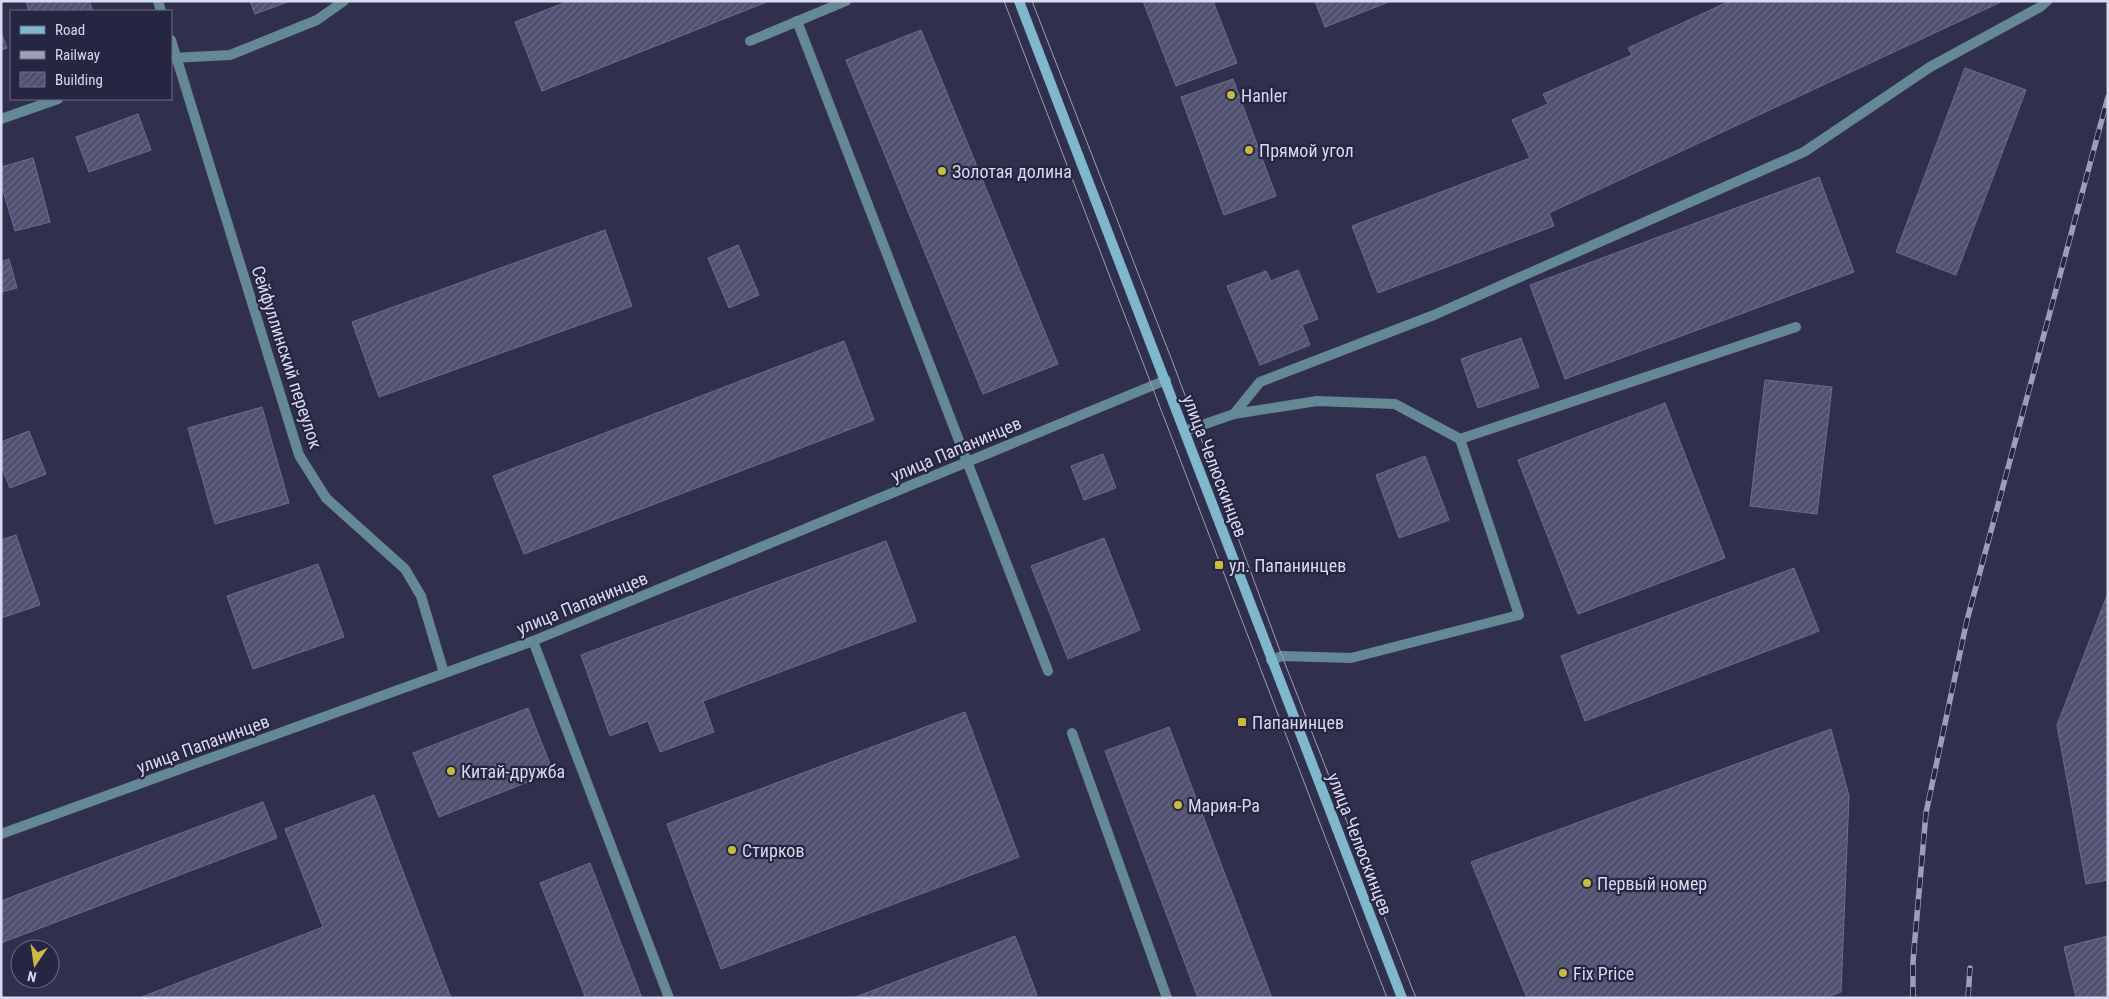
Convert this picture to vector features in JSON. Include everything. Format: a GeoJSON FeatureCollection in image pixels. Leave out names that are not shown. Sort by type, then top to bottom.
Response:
{"type":"FeatureCollection","features":[{"type":"Feature","properties":{"kind":"main road","name":"улица Челюскинцев"},"geometry":{"type":"LineString","coordinates":[[1019,1],[1402,998]]}},
{"type":"Feature","properties":{"kind":"street"},"geometry":{"type":"LineString","coordinates":[[174,57],[230,55],[317,20],[344,1]]}},
{"type":"Feature","properties":{"kind":"street"},"geometry":{"type":"LineString","coordinates":[[750,41],[846,1]]}},
{"type":"Feature","properties":{"kind":"street"},"geometry":{"type":"LineString","coordinates":[[1234,414],[1260,382],[1434,315],[1804,152],[1930,67],[2040,8],[2047,1]]}},
{"type":"Feature","properties":{"kind":"street"},"geometry":{"type":"LineString","coordinates":[[797,21],[1048,671]]}},
{"type":"Feature","properties":{"kind":"street","name":"Сейфуллинский переулок"},"geometry":{"type":"LineString","coordinates":[[174,57],[299,455],[326,498],[405,569],[421,596],[444,674]]}},
{"type":"Feature","properties":{"kind":"street"},"geometry":{"type":"LineString","coordinates":[[1,119],[55,100]]}},
{"type":"Feature","properties":{"kind":"street"},"geometry":{"type":"LineString","coordinates":[[1460,439],[1796,327]]}},
{"type":"Feature","properties":{"kind":"street","name":"улица Папанинцев"},"geometry":{"type":"LineString","coordinates":[[1,834],[533,641],[1166,380]]}},
{"type":"Feature","properties":{"kind":"street"},"geometry":{"type":"LineString","coordinates":[[1185,431],[1234,414],[1317,401],[1396,404],[1460,439],[1520,615],[1351,658],[1282,656],[1271,660]]}},
{"type":"Feature","properties":{"kind":"street"},"geometry":{"type":"LineString","coordinates":[[533,641],[669,998]]}},
{"type":"Feature","properties":{"kind":"street"},"geometry":{"type":"LineString","coordinates":[[1072,733],[1167,998]]}},
{"type":"Feature","properties":{"kind":"building"},"geometry":{"type":"Polygon","coordinates":[[[26,1],[89,1],[93,10],[29,10],[26,1]]]}},
{"type":"Feature","properties":{"kind":"building"},"geometry":{"type":"Polygon","coordinates":[[[250,1],[290,1],[255,14],[250,1]]]}},
{"type":"Feature","properties":{"kind":"building"},"geometry":{"type":"Polygon","coordinates":[[[569,1],[769,1],[542,91],[515,22],[569,1]]]}},
{"type":"Feature","properties":{"kind":"building"},"geometry":{"type":"Polygon","coordinates":[[[1143,1],[1213,1],[1237,63],[1176,86],[1143,1]]]}},
{"type":"Feature","properties":{"kind":"building"},"geometry":{"type":"Polygon","coordinates":[[[1315,1],[1391,1],[1325,27],[1315,1]]]}},
{"type":"Feature","properties":{"kind":"building"},"geometry":{"type":"Polygon","coordinates":[[[1730,1],[2003,1],[1549,213],[1554,226],[1378,293],[1352,226],[1530,158],[1512,120],[1548,104],[1543,94],[1632,55],[1628,48],[1730,1]]]}},
{"type":"Feature","properties":{"kind":"building"},"geometry":{"type":"Polygon","coordinates":[[[921,30],[1058,364],[983,394],[846,60],[921,30]]]}},
{"type":"Feature","properties":{"kind":"building"},"geometry":{"type":"Polygon","coordinates":[[[1,32],[7,48],[1,50],[1,32]]]}},
{"type":"Feature","properties":{"kind":"building"},"geometry":{"type":"Polygon","coordinates":[[[1965,68],[2026,90],[1956,275],[1896,252],[1965,68]]]}},
{"type":"Feature","properties":{"kind":"building"},"geometry":{"type":"Polygon","coordinates":[[[1233,79],[1276,196],[1224,215],[1181,97],[1233,79]]]}},
{"type":"Feature","properties":{"kind":"building"},"geometry":{"type":"Polygon","coordinates":[[[138,114],[151,150],[89,172],[76,137],[138,114]]]}},
{"type":"Feature","properties":{"kind":"building"},"geometry":{"type":"Polygon","coordinates":[[[33,158],[50,222],[15,231],[1,184],[1,167],[33,158]]]}},
{"type":"Feature","properties":{"kind":"building"},"geometry":{"type":"Polygon","coordinates":[[[1819,177],[1854,272],[1565,379],[1530,285],[1819,177]]]}},
{"type":"Feature","properties":{"kind":"building"},"geometry":{"type":"Polygon","coordinates":[[[605,230],[632,306],[379,397],[352,322],[605,230]]]}},
{"type":"Feature","properties":{"kind":"building"},"geometry":{"type":"Polygon","coordinates":[[[738,245],[759,295],[729,308],[708,258],[738,245]]]}},
{"type":"Feature","properties":{"kind":"building"},"geometry":{"type":"Polygon","coordinates":[[[9,259],[17,288],[1,292],[1,262],[9,259]]]}},
{"type":"Feature","properties":{"kind":"building"},"geometry":{"type":"Polygon","coordinates":[[[1298,270],[1318,319],[1302,325],[1310,345],[1260,365],[1227,286],[1266,271],[1271,281],[1298,270]]]}},
{"type":"Feature","properties":{"kind":"building"},"geometry":{"type":"Polygon","coordinates":[[[1521,338],[1539,387],[1478,408],[1461,359],[1521,338]]]}},
{"type":"Feature","properties":{"kind":"building"},"geometry":{"type":"Polygon","coordinates":[[[844,341],[874,420],[524,554],[493,476],[844,341]]]}},
{"type":"Feature","properties":{"kind":"building"},"geometry":{"type":"Polygon","coordinates":[[[1765,380],[1832,387],[1817,514],[1750,506],[1765,380]]]}},
{"type":"Feature","properties":{"kind":"building"},"geometry":{"type":"Polygon","coordinates":[[[1665,403],[1725,558],[1578,614],[1518,460],[1665,403]]]}},
{"type":"Feature","properties":{"kind":"building"},"geometry":{"type":"Polygon","coordinates":[[[262,407],[289,503],[215,524],[188,428],[262,407]]]}},
{"type":"Feature","properties":{"kind":"building"},"geometry":{"type":"Polygon","coordinates":[[[29,431],[46,474],[10,488],[1,466],[1,442],[29,431]]]}},
{"type":"Feature","properties":{"kind":"building"},"geometry":{"type":"Polygon","coordinates":[[[1103,454],[1116,488],[1084,500],[1071,466],[1103,454]]]}},
{"type":"Feature","properties":{"kind":"building"},"geometry":{"type":"Polygon","coordinates":[[[1425,456],[1449,520],[1399,538],[1376,475],[1425,456]]]}},
{"type":"Feature","properties":{"kind":"building"},"geometry":{"type":"Polygon","coordinates":[[[16,535],[40,605],[1,618],[1,540],[16,535]]]}},
{"type":"Feature","properties":{"kind":"building"},"geometry":{"type":"Polygon","coordinates":[[[1104,538],[1140,630],[1068,659],[1031,566],[1104,538]]]}},
{"type":"Feature","properties":{"kind":"building"},"geometry":{"type":"Polygon","coordinates":[[[886,541],[916,621],[703,701],[714,732],[660,752],[648,721],[610,736],[581,655],[886,541]]]}},
{"type":"Feature","properties":{"kind":"building"},"geometry":{"type":"Polygon","coordinates":[[[318,564],[344,637],[253,669],[227,596],[318,564]]]}},
{"type":"Feature","properties":{"kind":"building"},"geometry":{"type":"Polygon","coordinates":[[[1794,568],[1819,631],[1585,721],[1561,656],[1794,568]]]}},
{"type":"Feature","properties":{"kind":"building"},"geometry":{"type":"Polygon","coordinates":[[[2108,593],[2108,880],[2086,884],[2057,725],[2108,593]]]}},
{"type":"Feature","properties":{"kind":"building"},"geometry":{"type":"Polygon","coordinates":[[[528,708],[553,772],[439,817],[413,753],[528,708]]]}},
{"type":"Feature","properties":{"kind":"building"},"geometry":{"type":"Polygon","coordinates":[[[965,712],[1019,857],[721,969],[667,824],[965,712]]]}},
{"type":"Feature","properties":{"kind":"building"},"geometry":{"type":"Polygon","coordinates":[[[1169,727],[1272,998],[1198,998],[1105,751],[1169,727]]]}},
{"type":"Feature","properties":{"kind":"building"},"geometry":{"type":"Polygon","coordinates":[[[1831,729],[1849,796],[1841,992],[1825,998],[1527,998],[1471,862],[1831,729]]]}},
{"type":"Feature","properties":{"kind":"building"},"geometry":{"type":"Polygon","coordinates":[[[374,795],[451,998],[139,998],[323,927],[285,829],[374,795]]]}},
{"type":"Feature","properties":{"kind":"building"},"geometry":{"type":"Polygon","coordinates":[[[263,802],[277,838],[1,943],[1,901],[263,802]]]}},
{"type":"Feature","properties":{"kind":"building"},"geometry":{"type":"Polygon","coordinates":[[[590,863],[642,998],[581,998],[585,996],[540,883],[590,863]]]}},
{"type":"Feature","properties":{"kind":"building"},"geometry":{"type":"Polygon","coordinates":[[[1015,936],[1037,995],[1031,998],[853,998],[1015,936]]]}},
{"type":"Feature","properties":{"kind":"building"},"geometry":{"type":"Polygon","coordinates":[[[2108,936],[2108,997],[2076,998],[2064,947],[2108,936]]]}},
{"type":"Feature","properties":{"kind":"tram line"},"geometry":{"type":"LineString","coordinates":[[1004,1],[1387,998]]}},
{"type":"Feature","properties":{"kind":"tram line"},"geometry":{"type":"LineString","coordinates":[[1032,1],[1173,363],[1282,656],[1416,998]]}},
{"type":"Feature","properties":{"kind":"railway"},"geometry":{"type":"LineString","coordinates":[[1913,998],[1913,961],[1926,813],[1967,620],[2108,97]]}},
{"type":"Feature","properties":{"kind":"railway"},"geometry":{"type":"LineString","coordinates":[[1968,998],[1970,968]]}},
{"type":"Feature","properties":{"kind":"place","name":"Hanler"},"geometry":{"type":"Point","coordinates":[1231,95]}},
{"type":"Feature","properties":{"kind":"place","name":"Прямой угол"},"geometry":{"type":"Point","coordinates":[1249,150]}},
{"type":"Feature","properties":{"kind":"place","name":"Золотая долина"},"geometry":{"type":"Point","coordinates":[942,171]}},
{"type":"Feature","properties":{"kind":"place","name":"ул. Папанинцев"},"geometry":{"type":"Point","coordinates":[1219,565]}},
{"type":"Feature","properties":{"kind":"place","name":"Папанинцев"},"geometry":{"type":"Point","coordinates":[1242,722]}},
{"type":"Feature","properties":{"kind":"place","name":"Китай-дружба"},"geometry":{"type":"Point","coordinates":[451,771]}},
{"type":"Feature","properties":{"kind":"place","name":"Мария-Ра"},"geometry":{"type":"Point","coordinates":[1178,805]}},
{"type":"Feature","properties":{"kind":"place","name":"Стирков"},"geometry":{"type":"Point","coordinates":[732,850]}},
{"type":"Feature","properties":{"kind":"place","name":"Первый номер"},"geometry":{"type":"Point","coordinates":[1587,883]}},
{"type":"Feature","properties":{"kind":"place","name":"Fix Price"},"geometry":{"type":"Point","coordinates":[1563,973]}}]}
